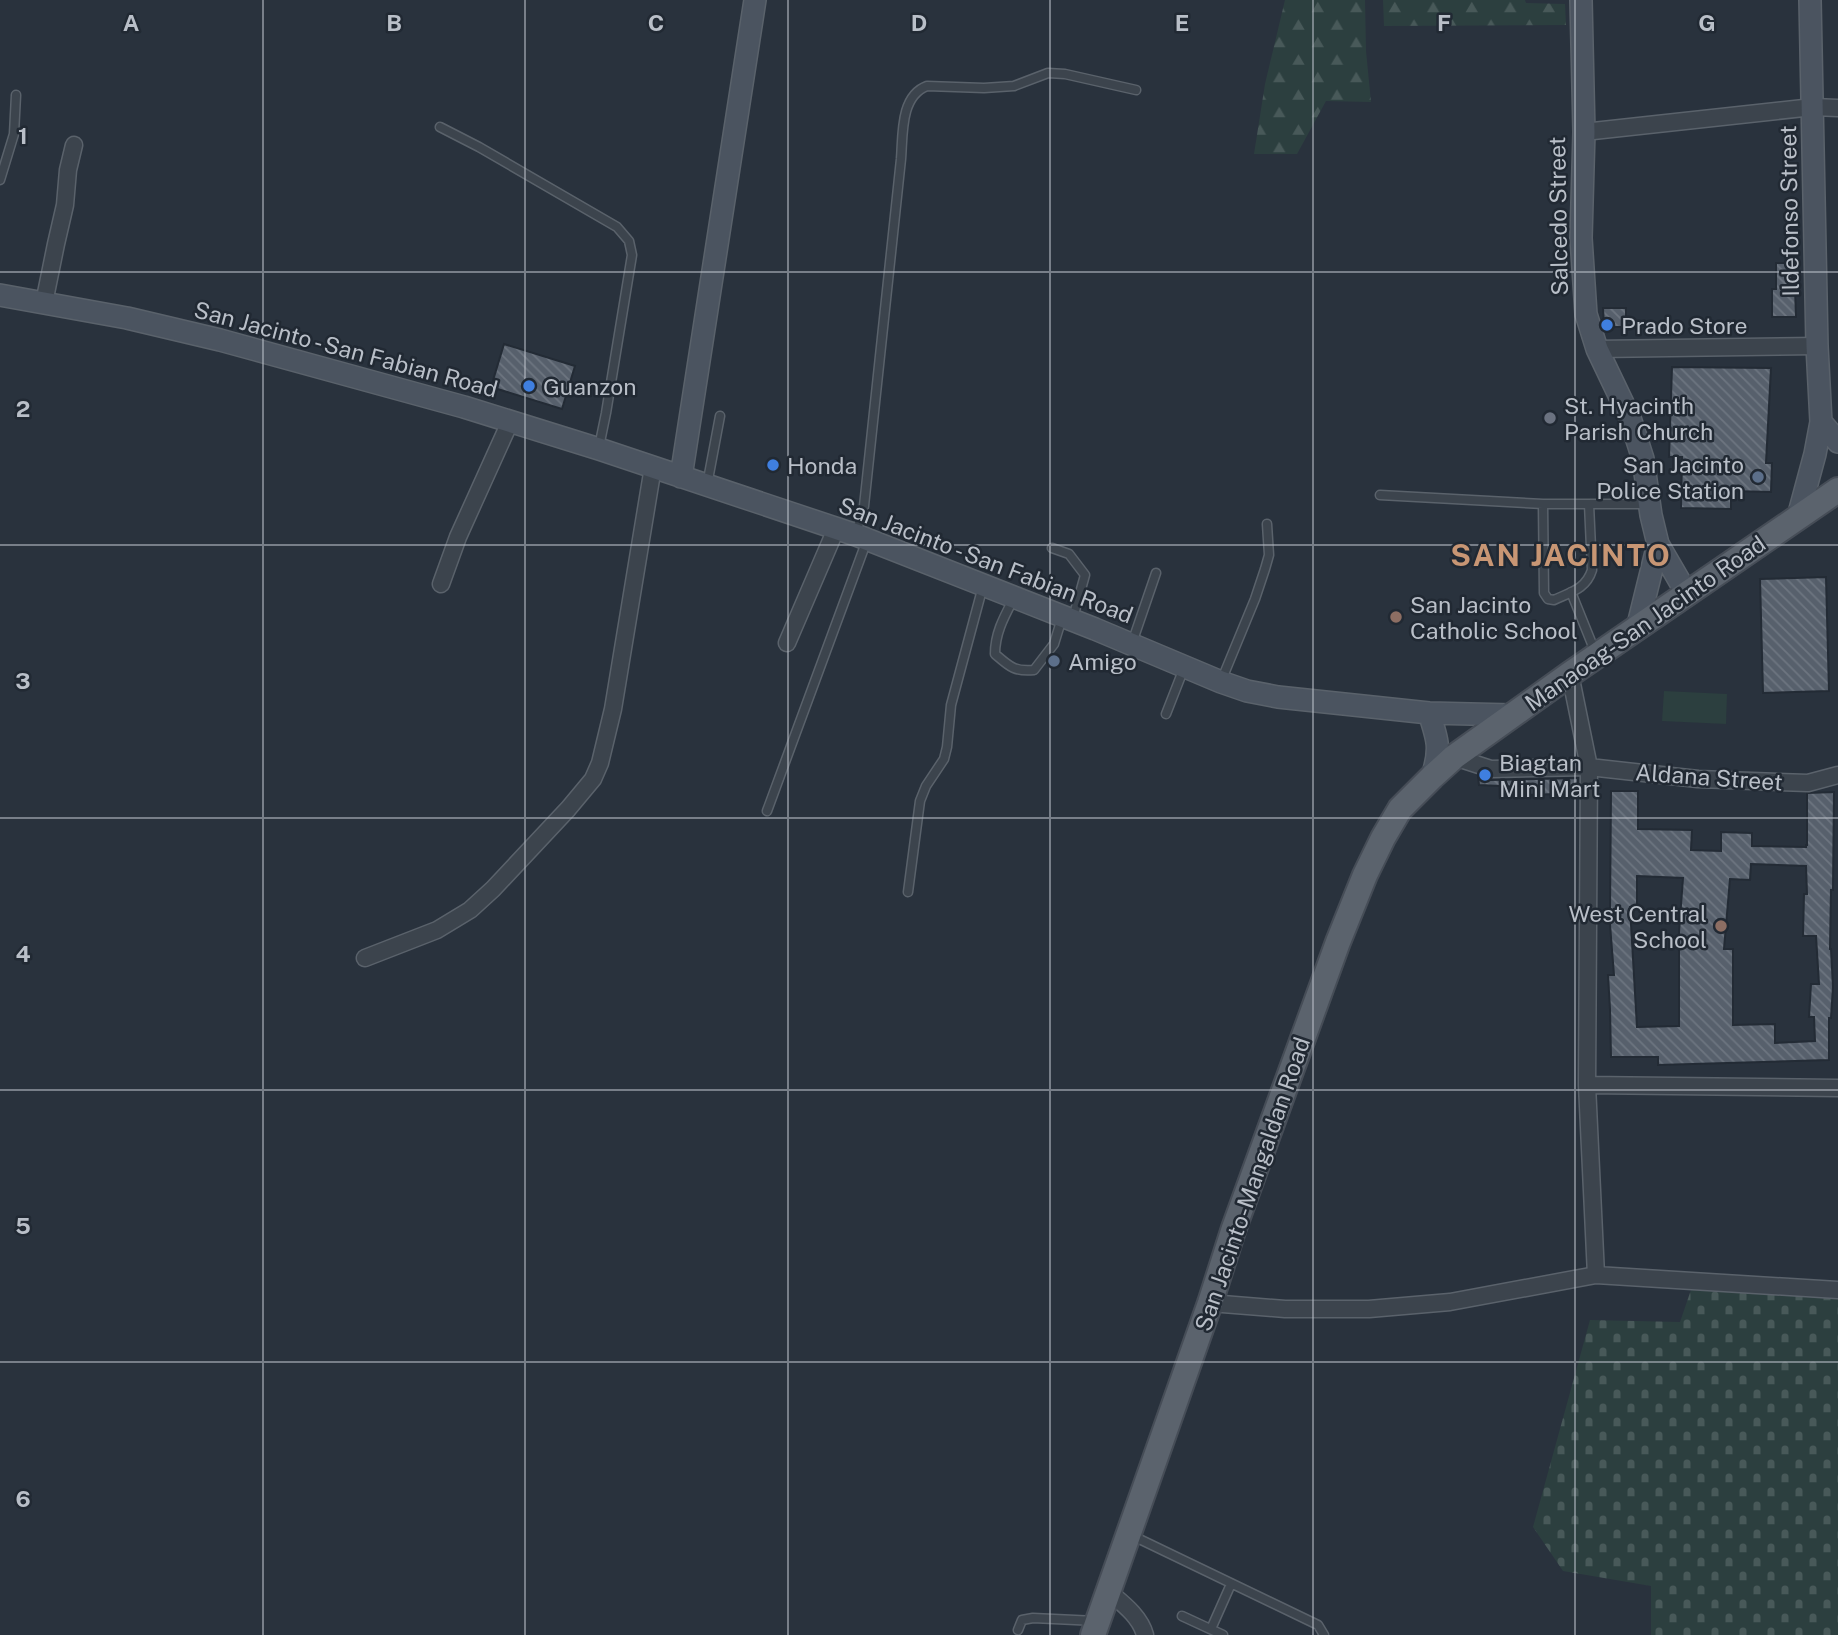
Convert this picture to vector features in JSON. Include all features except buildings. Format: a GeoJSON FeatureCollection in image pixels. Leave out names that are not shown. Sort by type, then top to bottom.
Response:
{"type":"FeatureCollection","features":[{"type":"Feature","properties":{"kind":"main road"},"geometry":{"type":"LineString","coordinates":[[681,477],[755,0]]}},
{"type":"Feature","properties":{"kind":"main road","name":"Salcedo Street"},"geometry":{"type":"LineString","coordinates":[[1581,0],[1584,132],[1581,238],[1586,314],[1597,349],[1630,418],[1643,459],[1658,544],[1687,594]]}},
{"type":"Feature","properties":{"kind":"main road","name":"Ildefonso Street"},"geometry":{"type":"LineString","coordinates":[[1798,517],[1821,422],[1810,0]]}},
{"type":"Feature","properties":{"kind":"main road","name":"San Jacinto - San Fabian Road"},"geometry":{"type":"LineString","coordinates":[[0,295],[127,318],[220,340],[464,407],[599,449],[853,535],[1247,691],[1278,697],[1429,713],[1512,715]]}},
{"type":"Feature","properties":{"kind":"main road"},"geometry":{"type":"LineString","coordinates":[[1821,422],[1838,442]]}},
{"type":"Feature","properties":{"kind":"main road","name":"Manaoag-San Jacinto Road"},"geometry":{"type":"LineString","coordinates":[[1454,757],[1838,490]]}},
{"type":"Feature","properties":{"kind":"main road","name":"Salcedo Street"},"geometry":{"type":"LineString","coordinates":[[1637,629],[1658,544]]}},
{"type":"Feature","properties":{"kind":"main road"},"geometry":{"type":"LineString","coordinates":[[1429,713],[1437,739],[1438,758],[1432,777]]}},
{"type":"Feature","properties":{"kind":"main road","name":"San Jacinto-Mangaldan Road"},"geometry":{"type":"LineString","coordinates":[[1095,1628],[1304,1033],[1374,873],[1382,838],[1401,809],[1454,757]]}},
{"type":"Feature","properties":{"kind":"street"},"geometry":{"type":"LineString","coordinates":[[1584,132],[1813,107],[1838,108]]}},
{"type":"Feature","properties":{"kind":"street"},"geometry":{"type":"LineString","coordinates":[[44,303],[65,205],[68,170],[74,145]]}},
{"type":"Feature","properties":{"kind":"street"},"geometry":{"type":"LineString","coordinates":[[1597,349],[1817,346]]}},
{"type":"Feature","properties":{"kind":"street"},"geometry":{"type":"LineString","coordinates":[[440,584],[453,548],[510,422]]}},
{"type":"Feature","properties":{"kind":"street"},"geometry":{"type":"LineString","coordinates":[[365,958],[438,930],[470,910],[493,889],[593,779],[600,763],[613,709],[653,467]]}},
{"type":"Feature","properties":{"kind":"street"},"geometry":{"type":"LineString","coordinates":[[787,643],[853,535]]}},
{"type":"Feature","properties":{"kind":"street"},"geometry":{"type":"LineString","coordinates":[[1570,674],[1589,767],[1587,1085],[1596,1275]]}},
{"type":"Feature","properties":{"kind":"street","name":"Aldana Street"},"geometry":{"type":"LineString","coordinates":[[1454,757],[1491,769],[1589,767],[1698,779],[1808,783],[1838,775]]}},
{"type":"Feature","properties":{"kind":"street"},"geometry":{"type":"LineString","coordinates":[[1587,1085],[1838,1088]]}},
{"type":"Feature","properties":{"kind":"street"},"geometry":{"type":"LineString","coordinates":[[1210,1303],[1284,1309],[1368,1309],[1450,1302],[1596,1275],[1838,1290]]}},
{"type":"Feature","properties":{"kind":"street"},"geometry":{"type":"LineString","coordinates":[[1108,1591],[1131,1611],[1145,1635]]}},
{"type":"Feature","properties":{"kind":"lane"},"geometry":{"type":"LineString","coordinates":[[767,811],[863,506],[908,104],[919,89],[927,86],[1014,86],[1048,73],[1065,74],[1136,90]]}},
{"type":"Feature","properties":{"kind":"lane"},"geometry":{"type":"LineString","coordinates":[[0,180],[14,134],[16,95]]}},
{"type":"Feature","properties":{"kind":"lane"},"geometry":{"type":"LineString","coordinates":[[440,127],[617,228],[629,241],[632,255],[599,449]]}},
{"type":"Feature","properties":{"kind":"lane"},"geometry":{"type":"LineString","coordinates":[[707,485],[720,416]]}},
{"type":"Feature","properties":{"kind":"lane"},"geometry":{"type":"LineString","coordinates":[[1380,495],[1543,503],[1650,504]]}},
{"type":"Feature","properties":{"kind":"lane"},"geometry":{"type":"LineString","coordinates":[[1543,503],[1544,593],[1554,600],[1583,586],[1589,579],[1592,570],[1589,504]]}},
{"type":"Feature","properties":{"kind":"lane"},"geometry":{"type":"LineString","coordinates":[[1221,682],[1244,629],[1265,569],[1269,555],[1267,524]]}},
{"type":"Feature","properties":{"kind":"lane"},"geometry":{"type":"LineString","coordinates":[[1014,598],[999,626],[995,654],[1013,669],[1034,670],[1054,644],[1085,575],[1069,554],[1052,548]]}},
{"type":"Feature","properties":{"kind":"lane"},"geometry":{"type":"LineString","coordinates":[[1126,641],[1156,573]]}},
{"type":"Feature","properties":{"kind":"lane"},"geometry":{"type":"LineString","coordinates":[[908,892],[920,801],[926,786],[944,759],[951,705],[983,586]]}},
{"type":"Feature","properties":{"kind":"lane"},"geometry":{"type":"LineString","coordinates":[[1571,592],[1597,656]]}},
{"type":"Feature","properties":{"kind":"lane"},"geometry":{"type":"LineString","coordinates":[[1166,714],[1184,666]]}},
{"type":"Feature","properties":{"kind":"lane"},"geometry":{"type":"LineString","coordinates":[[1128,1534],[1318,1625],[1324,1635]]}},
{"type":"Feature","properties":{"kind":"lane"},"geometry":{"type":"LineString","coordinates":[[1210,1629],[1231,1584]]}},
{"type":"Feature","properties":{"kind":"lane"},"geometry":{"type":"LineString","coordinates":[[1182,1616],[1223,1635]]}},
{"type":"Feature","properties":{"kind":"lane"},"geometry":{"type":"LineString","coordinates":[[1018,1630],[1022,1620],[1033,1618],[1095,1628]]}},
{"type":"Feature","properties":{"kind":"green space"},"geometry":{"type":"Polygon","coordinates":[[[1285,0],[1365,0],[1371,102],[1326,101],[1297,154],[1254,154],[1265,84],[1285,0]]]}},
{"type":"Feature","properties":{"kind":"green space"},"geometry":{"type":"Polygon","coordinates":[[[1383,0],[1525,0],[1526,3],[1565,4],[1566,25],[1384,26],[1383,0]]]}},
{"type":"Feature","properties":{"kind":"green space"},"geometry":{"type":"Polygon","coordinates":[[[1664,691],[1727,694],[1726,724],[1662,721],[1664,691]]]}},
{"type":"Feature","properties":{"kind":"green space"},"geometry":{"type":"Polygon","coordinates":[[[1693,1284],[1838,1293],[1838,1635],[1651,1635],[1651,1586],[1563,1571],[1533,1527],[1590,1320],[1680,1322],[1693,1284]]]}},
{"type":"Feature","properties":{"kind":"place","name":"Prado Store"},"geometry":{"type":"Point","coordinates":[1607,325]}},
{"type":"Feature","properties":{"kind":"place","name":"Guanzon"},"geometry":{"type":"Point","coordinates":[529,386]}},
{"type":"Feature","properties":{"kind":"place","name":"St. Hyacinth Parish Church"},"geometry":{"type":"Point","coordinates":[1550,418]}},
{"type":"Feature","properties":{"kind":"place","name":"Honda"},"geometry":{"type":"Point","coordinates":[773,465]}},
{"type":"Feature","properties":{"kind":"place","name":"San Jacinto Police Station"},"geometry":{"type":"Point","coordinates":[1758,477]}},
{"type":"Feature","properties":{"kind":"place","name":"San Jacinto Catholic School"},"geometry":{"type":"Point","coordinates":[1396,617]}},
{"type":"Feature","properties":{"kind":"place","name":"Amigo"},"geometry":{"type":"Point","coordinates":[1054,661]}},
{"type":"Feature","properties":{"kind":"place","name":"Biagtan Mini Mart"},"geometry":{"type":"Point","coordinates":[1485,775]}},
{"type":"Feature","properties":{"kind":"place","name":"West Central School"},"geometry":{"type":"Point","coordinates":[1721,926]}},
{"type":"Feature","properties":{"kind":"district","name":"SAN JACINTO"},"geometry":{"type":"Point","coordinates":[1561,555]}}]}
